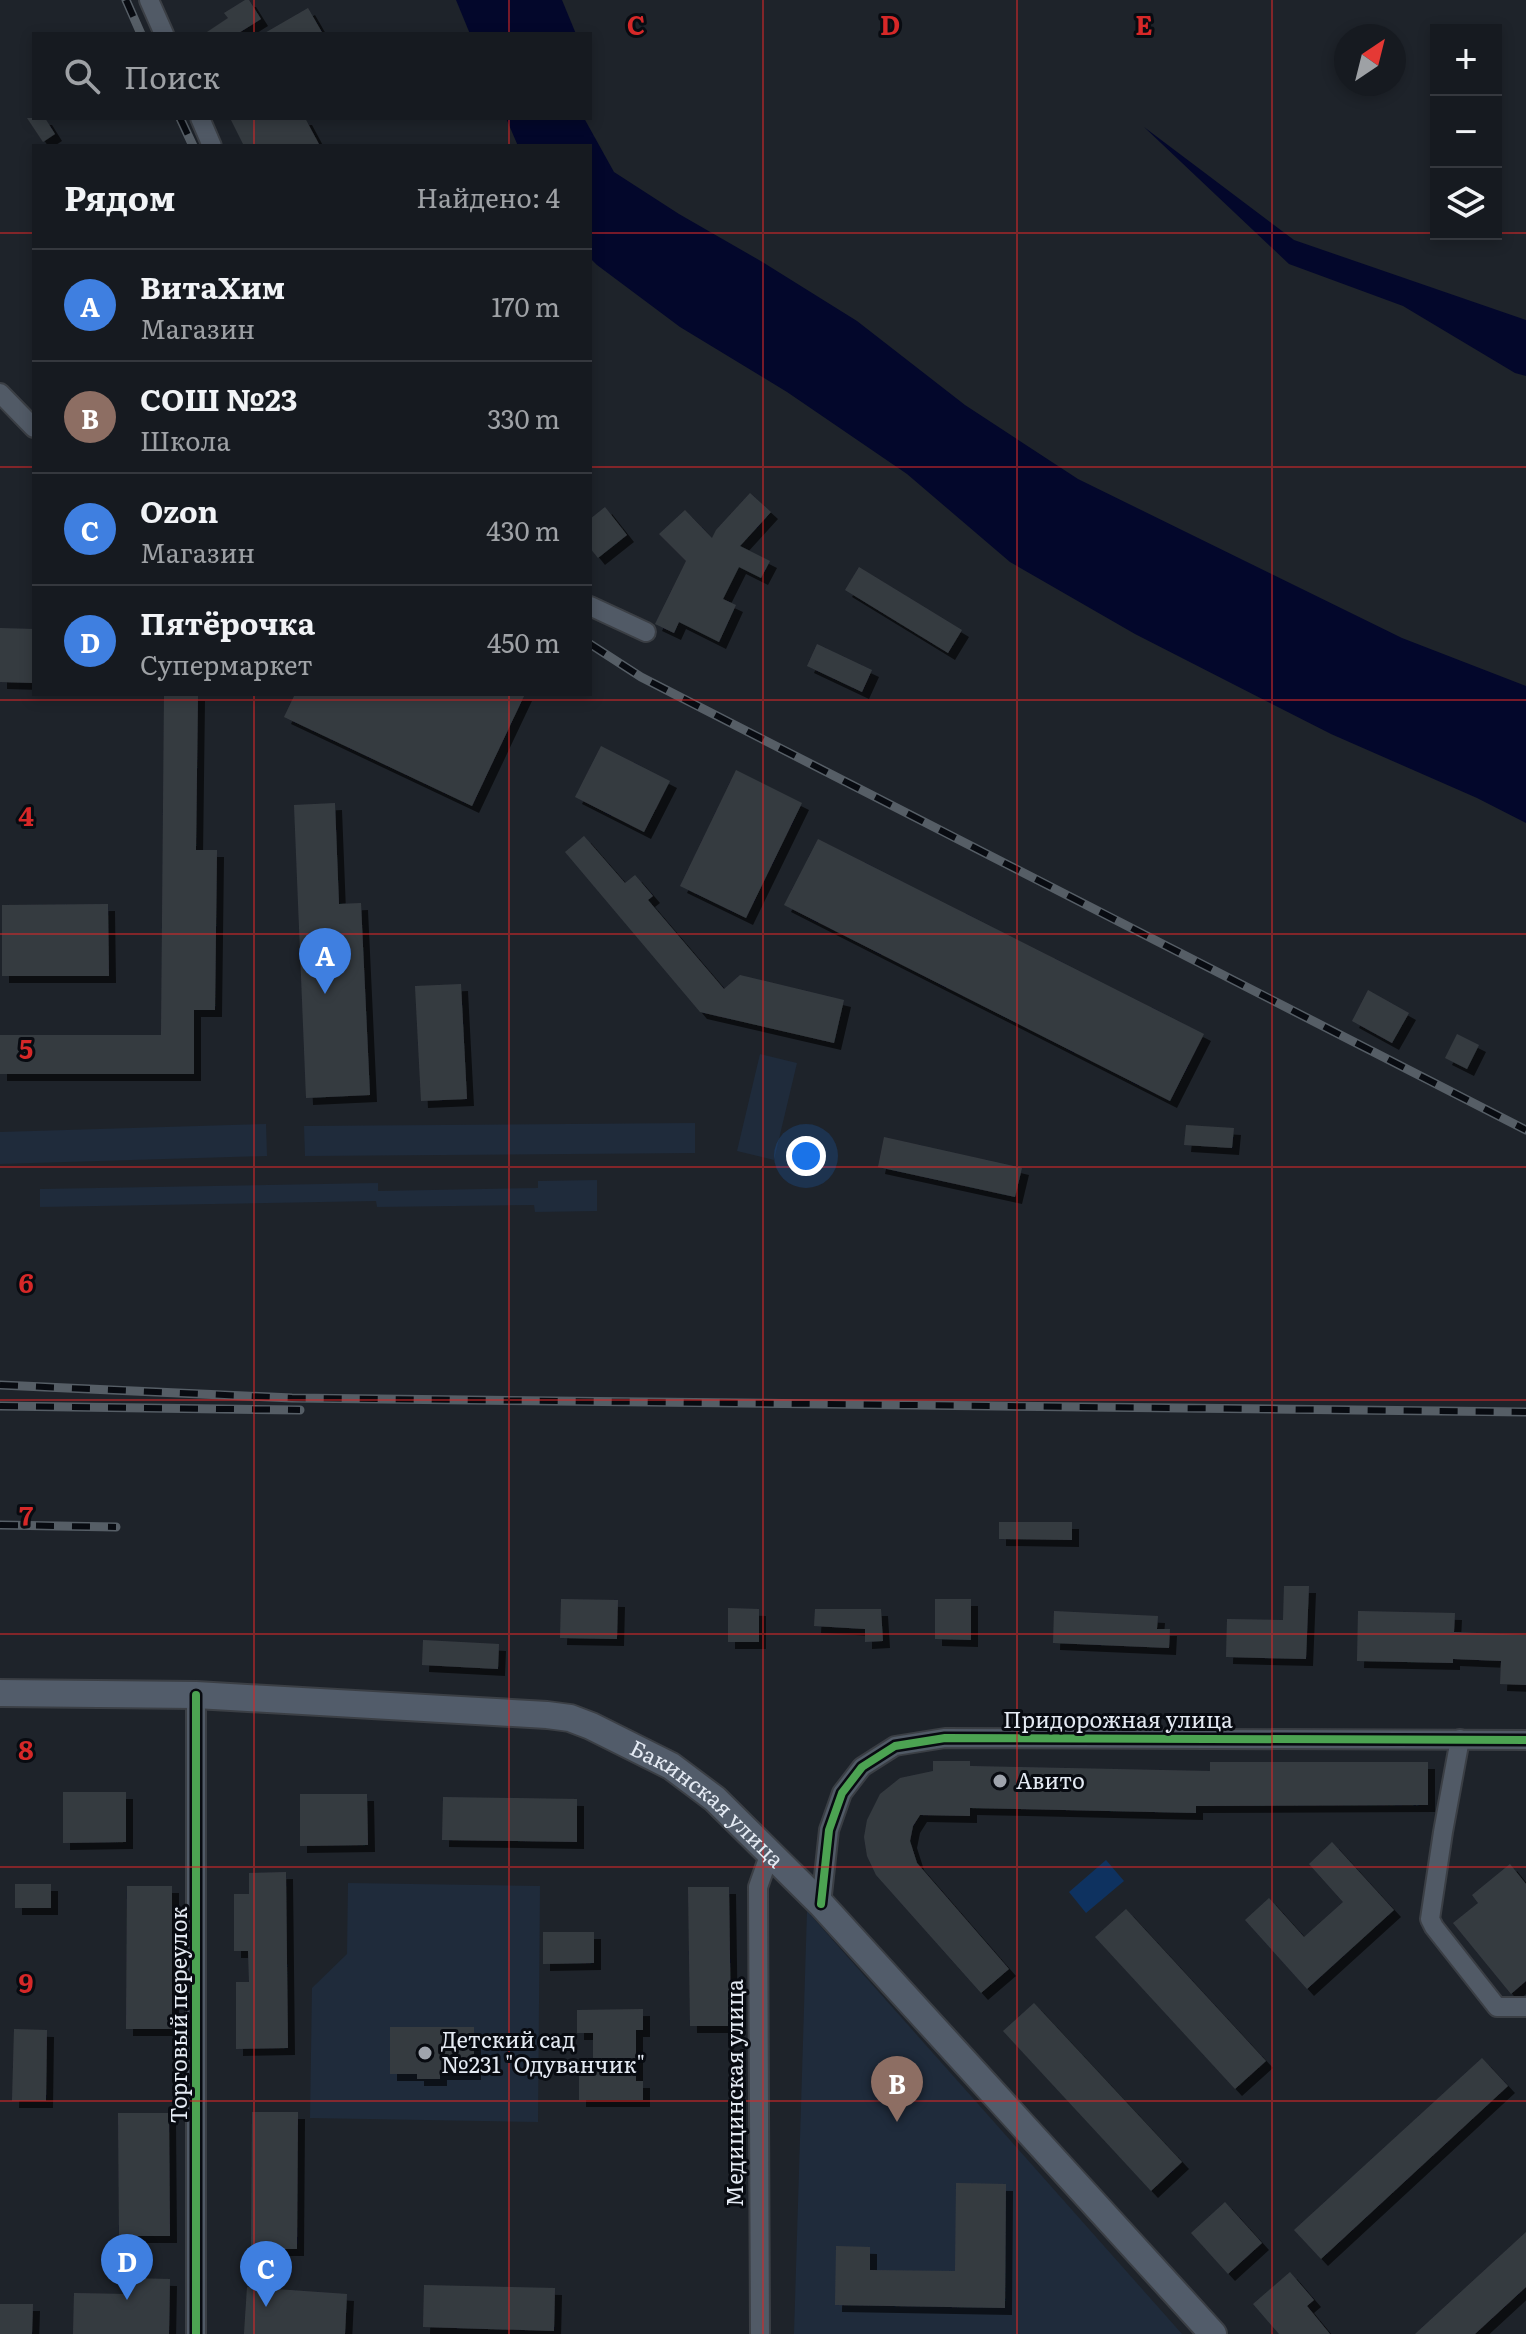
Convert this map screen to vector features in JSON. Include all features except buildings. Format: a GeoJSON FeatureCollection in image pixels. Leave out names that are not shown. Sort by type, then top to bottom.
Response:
{"type":"FeatureCollection","features":[{"type":"Feature","properties":{"kind":"main road","name":"Бакинская улица"},"geometry":{"type":"LineString","coordinates":[[0,1693],[196,1695],[547,1715],[570,1718],[591,1726],[683,1774],[715,1799],[821,1904],[1213,2334]]}},
{"type":"Feature","properties":{"kind":"street"},"geometry":{"type":"LineString","coordinates":[[149,0],[163,32]]}},
{"type":"Feature","properties":{"kind":"street"},"geometry":{"type":"LineString","coordinates":[[201,120],[211,144]]}},
{"type":"Feature","properties":{"kind":"street"},"geometry":{"type":"LineString","coordinates":[[0,393],[32,426]]}},
{"type":"Feature","properties":{"kind":"street"},"geometry":{"type":"LineString","coordinates":[[592,607],[646,632]]}},
{"type":"Feature","properties":{"kind":"street","name":"Торговый переулок"},"geometry":{"type":"LineString","coordinates":[[196,1695],[196,2334]]}},
{"type":"Feature","properties":{"kind":"street","name":"Придорожная улица"},"geometry":{"type":"LineString","coordinates":[[821,1904],[829,1830],[842,1793],[862,1767],[895,1746],[945,1738],[1526,1740]]}},
{"type":"Feature","properties":{"kind":"street"},"geometry":{"type":"LineString","coordinates":[[1460,1739],[1430,1919],[1497,2007],[1526,2007]]}},
{"type":"Feature","properties":{"kind":"street","name":"Медицинская улица"},"geometry":{"type":"LineString","coordinates":[[760,2334],[758,1887],[770,1853]]}},
{"type":"Feature","properties":{"kind":"shaded area"},"geometry":{"type":"Polygon","coordinates":[[[456,0],[562,0],[575,32],[469,32],[456,0]]]}},
{"type":"Feature","properties":{"kind":"shaded area"},"geometry":{"type":"Polygon","coordinates":[[[507,120],[585,120],[614,172],[857,321],[965,405],[1078,479],[1402,638],[1526,686],[1526,823],[1331,734],[1135,634],[1010,562],[907,474],[787,392],[680,327],[592,260],[592,144],[517,144],[507,120]]]}},
{"type":"Feature","properties":{"kind":"shaded area"},"geometry":{"type":"Polygon","coordinates":[[[1144,127],[1294,240],[1526,320],[1526,376],[1515,373],[1403,306],[1289,264],[1144,127]]]}},
{"type":"Feature","properties":{"kind":"shaded area"},"geometry":{"type":"Polygon","coordinates":[[[760,1054],[797,1063],[774,1160],[737,1151],[760,1054]]]}},
{"type":"Feature","properties":{"kind":"shaded area"},"geometry":{"type":"Polygon","coordinates":[[[695,1123],[695,1153],[305,1156],[304,1126],[695,1123]]]}},
{"type":"Feature","properties":{"kind":"shaded area"},"geometry":{"type":"Polygon","coordinates":[[[266,1124],[267,1156],[0,1164],[0,1132],[266,1124]]]}},
{"type":"Feature","properties":{"kind":"shaded area"},"geometry":{"type":"Polygon","coordinates":[[[597,1180],[597,1211],[535,1212],[534,1205],[377,1207],[376,1201],[40,1207],[40,1189],[378,1183],[378,1191],[538,1188],[538,1181],[597,1180]]]}},
{"type":"Feature","properties":{"kind":"shaded area"},"geometry":{"type":"Polygon","coordinates":[[[1106,1860],[1124,1881],[1086,1913],[1069,1892],[1106,1860]]]}},
{"type":"Feature","properties":{"kind":"shaded area","name":"Детский сад №231 \"Одуванчик\""},"geometry":{"type":"Polygon","coordinates":[[[348,1883],[540,1886],[538,2122],[310,2118],[312,1988],[347,1954],[348,1883]]]}},
{"type":"Feature","properties":{"kind":"shaded area"},"geometry":{"type":"Polygon","coordinates":[[[807,1911],[1182,2334],[794,2334],[807,1911]]]}},
{"type":"Feature","properties":{"kind":"railway"},"geometry":{"type":"LineString","coordinates":[[126,0],[140,32]]}},
{"type":"Feature","properties":{"kind":"railway"},"geometry":{"type":"LineString","coordinates":[[181,120],[192,144]]}},
{"type":"Feature","properties":{"kind":"railway"},"geometry":{"type":"LineString","coordinates":[[592,645],[641,677],[1526,1130]]}},
{"type":"Feature","properties":{"kind":"railway"},"geometry":{"type":"LineString","coordinates":[[0,1385],[292,1398],[1526,1412]]}},
{"type":"Feature","properties":{"kind":"railway"},"geometry":{"type":"LineString","coordinates":[[0,1406],[300,1410]]}},
{"type":"Feature","properties":{"kind":"railway"},"geometry":{"type":"LineString","coordinates":[[0,1525],[116,1527]]}},
{"type":"Feature","properties":{"kind":"cycle path"},"geometry":{"type":"LineString","coordinates":[[196,1695],[196,2334]]}},
{"type":"Feature","properties":{"kind":"cycle path"},"geometry":{"type":"LineString","coordinates":[[821,1904],[829,1830],[842,1793],[862,1767],[895,1746],[945,1738],[1526,1740]]}},
{"type":"Feature","properties":{"kind":"place","name":"ВитаХим"},"geometry":{"type":"Point","coordinates":[325,994]}},
{"type":"Feature","properties":{"kind":"place","name":"Авито"},"geometry":{"type":"Point","coordinates":[1000,1781]}},
{"type":"Feature","properties":{"kind":"place","name":"Детский сад №231 \"Одуванчик\""},"geometry":{"type":"Point","coordinates":[425,2053]}},
{"type":"Feature","properties":{"kind":"place","name":"СОШ №23"},"geometry":{"type":"Point","coordinates":[897,2122]}},
{"type":"Feature","properties":{"kind":"place","name":"Пятёрочка"},"geometry":{"type":"Point","coordinates":[127,2300]}},
{"type":"Feature","properties":{"kind":"place","name":"Ozon"},"geometry":{"type":"Point","coordinates":[266,2307]}}]}
